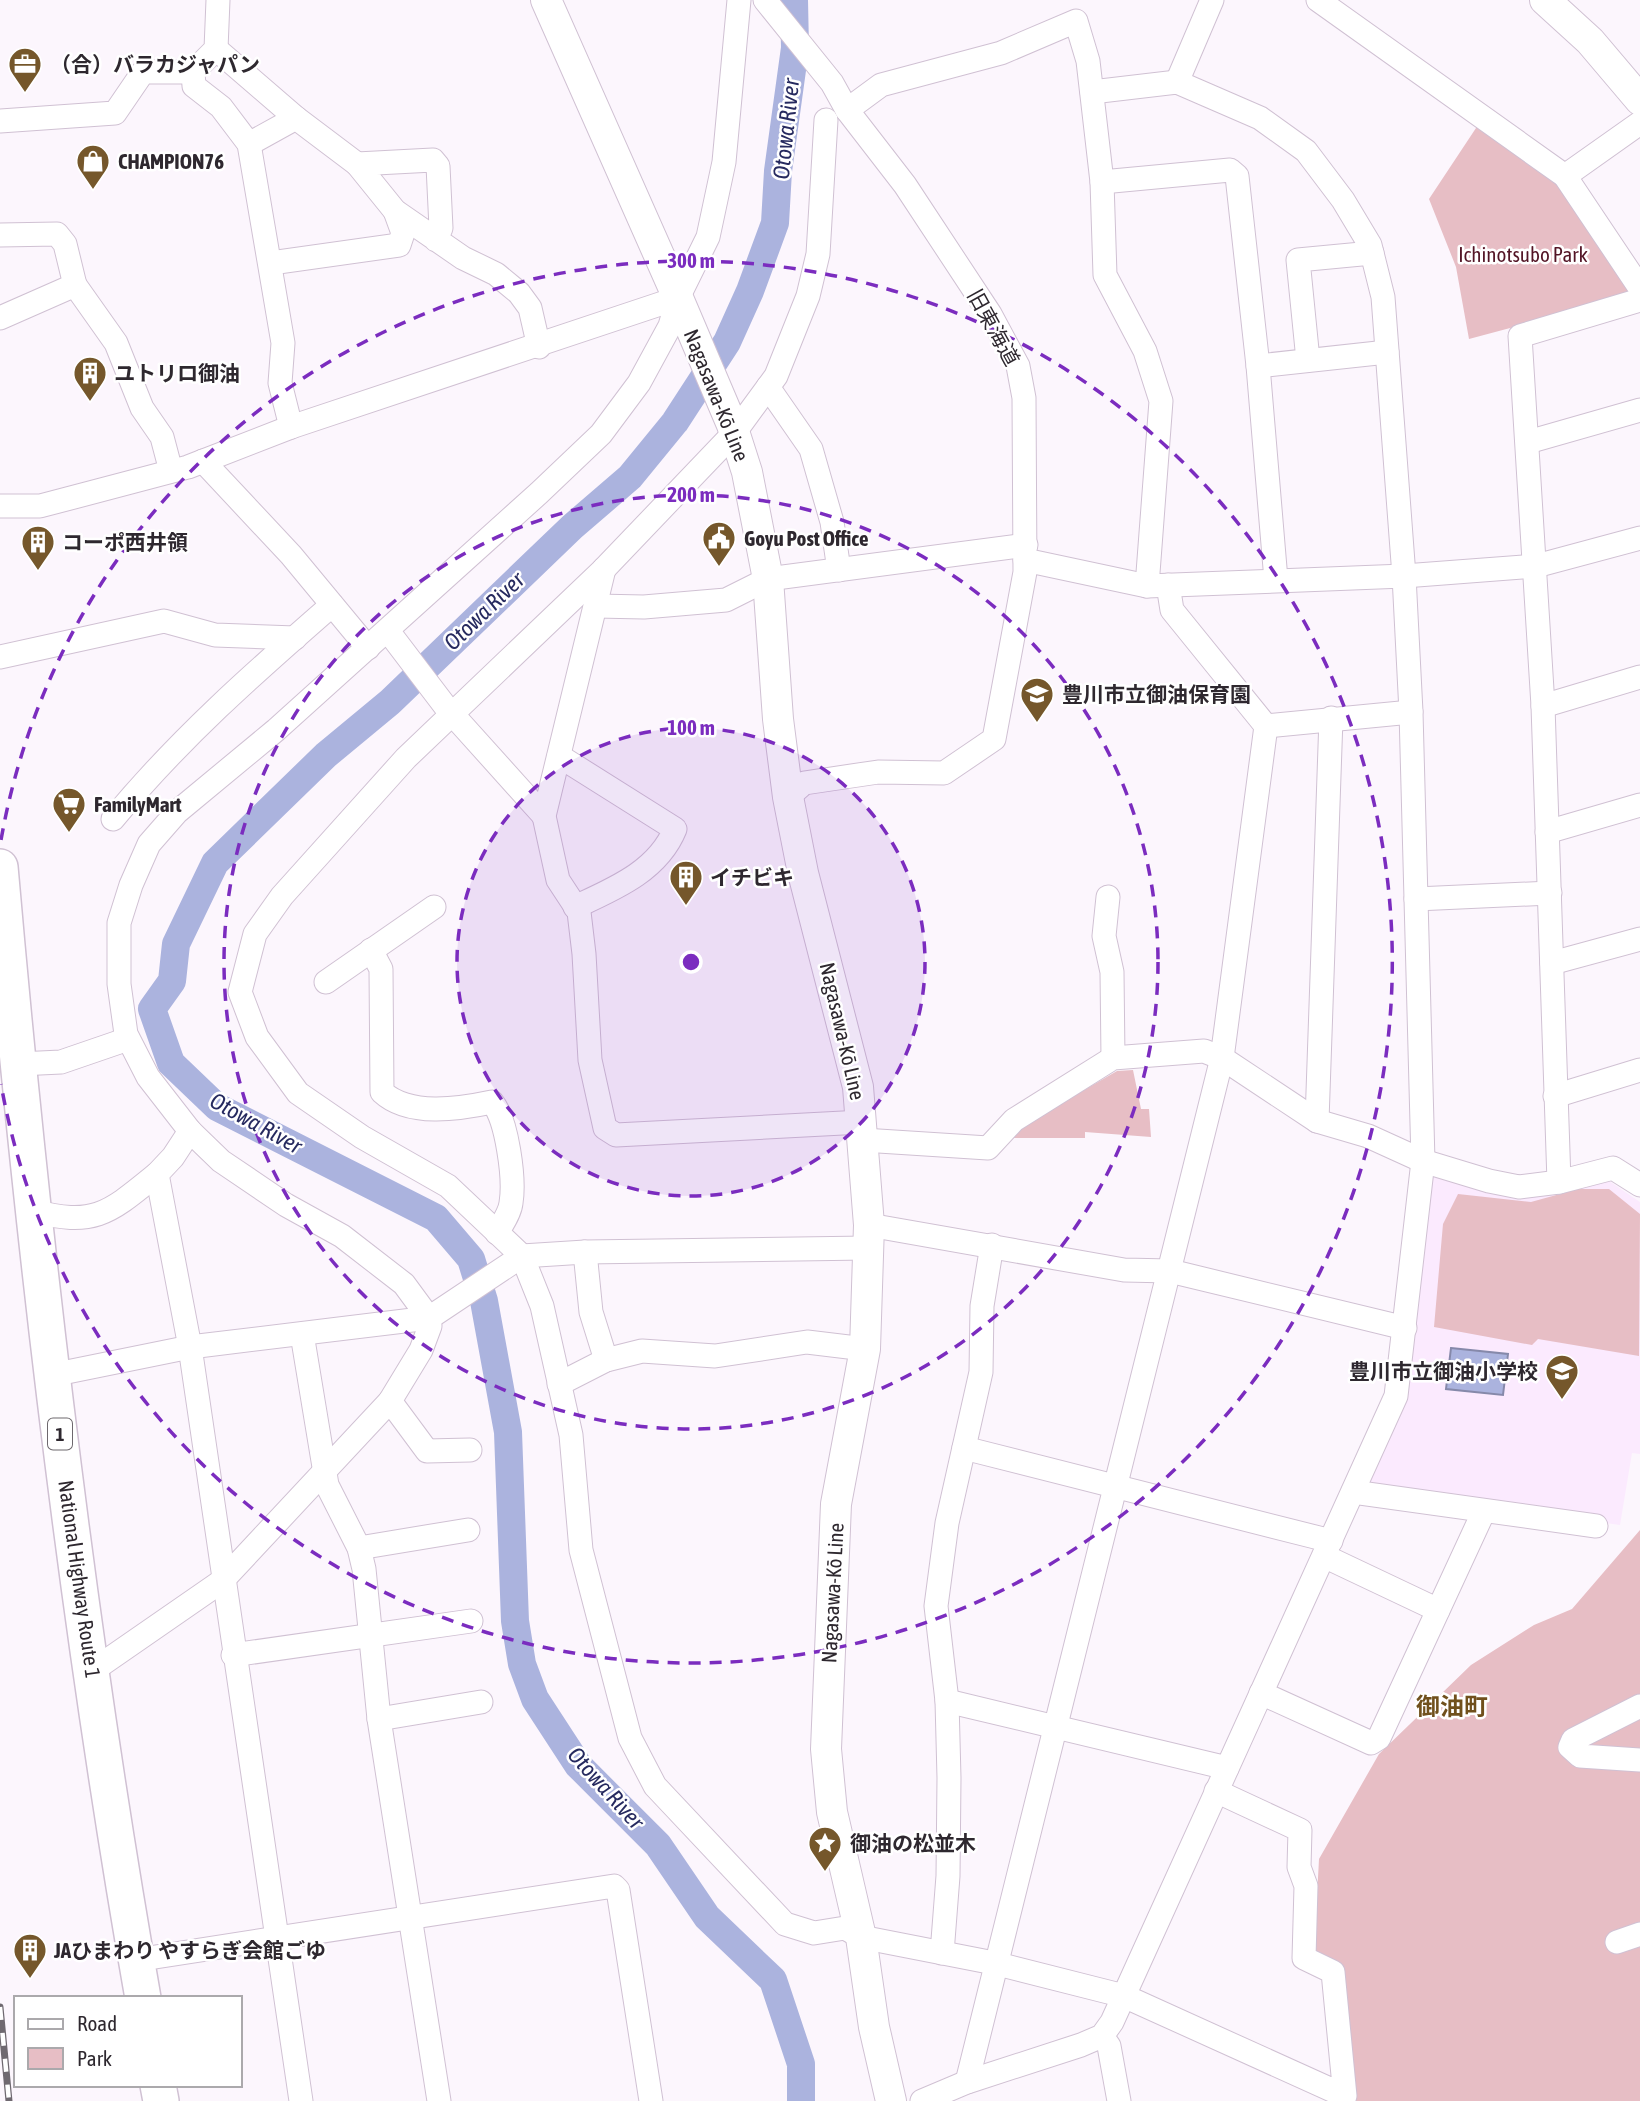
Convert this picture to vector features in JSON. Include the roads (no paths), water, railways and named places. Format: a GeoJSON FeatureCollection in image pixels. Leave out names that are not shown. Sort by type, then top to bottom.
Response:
{"type":"FeatureCollection","features":[{"type":"Feature","properties":{"kind":"highway","name":"National Highway Route 1"},"geometry":{"type":"LineString","coordinates":[[0,867],[7,1042],[37,1378],[122,1996]]}},
{"type":"Feature","properties":{"kind":"highway","name":"National Highway Route 1"},"geometry":{"type":"LineString","coordinates":[[0,1000],[33,1210],[52,1375],[92,1671],[143,1996]]}},
{"type":"Feature","properties":{"kind":"main road","name":"Nagasawa-Kō Line"},"geometry":{"type":"LineString","coordinates":[[545,0],[681,306],[733,428],[747,472],[768,579],[778,719],[788,797],[803,873],[858,1087],[868,1236],[865,1349],[836,1504],[826,1749],[832,1812],[861,1937],[874,2027],[891,2101]]}},
{"type":"Feature","properties":{"kind":"main road"},"geometry":{"type":"LineString","coordinates":[[1545,0],[1590,41],[1640,100]]}},
{"type":"Feature","properties":{"kind":"street"},"geometry":{"type":"LineString","coordinates":[[0,121],[115,113],[143,72],[193,72],[216,49],[218,0]]}},
{"type":"Feature","properties":{"kind":"street"},"geometry":{"type":"LineString","coordinates":[[433,1317],[404,1284],[353,1244],[286,1205],[221,1161],[190,1131],[148,1077],[128,1039],[119,984],[119,922],[149,844],[177,812],[368,648],[390,633],[601,434],[639,383],[681,306],[708,237],[724,162],[739,0]]}},
{"type":"Feature","properties":{"kind":"street","name":"旧東海道"},"geometry":{"type":"LineString","coordinates":[[765,0],[820,68],[836,115],[912,196],[990,314],[1018,366],[1024,398],[1025,552],[994,739],[944,773],[878,772],[804,783],[788,797]]}},
{"type":"Feature","properties":{"kind":"street"},"geometry":{"type":"LineString","coordinates":[[1177,82],[1212,0]]}},
{"type":"Feature","properties":{"kind":"street"},"geometry":{"type":"LineString","coordinates":[[1318,0],[1565,176],[1640,288]]}},
{"type":"Feature","properties":{"kind":"street"},"geometry":{"type":"LineString","coordinates":[[967,2082],[994,1963],[1117,1485],[1222,1058],[1266,726],[1172,610],[1157,586],[1161,401],[1145,352],[1105,275],[1102,182],[1092,92],[1088,61],[1073,10],[1001,52],[881,85],[836,115],[818,254],[792,340],[768,387],[604,569],[449,710],[282,896],[255,934],[240,992],[257,1037],[298,1093],[362,1137],[449,1186],[497,1233],[517,1259],[542,1306],[571,1434],[581,1550],[630,1738],[655,1786],[785,1924],[814,1933],[845,1928],[861,1937],[994,1963],[1124,1996],[1345,2098]]}},
{"type":"Feature","properties":{"kind":"street"},"geometry":{"type":"LineString","coordinates":[[216,49],[296,118],[357,164],[395,211],[436,240],[496,274],[519,293],[530,308],[539,347]]}},
{"type":"Feature","properties":{"kind":"street"},"geometry":{"type":"LineString","coordinates":[[193,72],[194,86],[220,107],[249,144],[254,187],[271,263],[283,343],[279,383],[291,427]]}},
{"type":"Feature","properties":{"kind":"street"},"geometry":{"type":"LineString","coordinates":[[922,2101],[967,2082],[1102,2036],[1124,1996],[1396,1396],[1423,1161],[1411,712],[1404,576],[1383,297],[1372,253],[1343,200],[1306,150],[1260,118],[1177,82],[1092,92]]}},
{"type":"Feature","properties":{"kind":"street"},"geometry":{"type":"LineString","coordinates":[[249,144],[296,118]]}},
{"type":"Feature","properties":{"kind":"street"},"geometry":{"type":"LineString","coordinates":[[1565,176],[1640,123]]}},
{"type":"Feature","properties":{"kind":"street"},"geometry":{"type":"LineString","coordinates":[[357,164],[433,160],[439,166],[441,228],[436,240]]}},
{"type":"Feature","properties":{"kind":"street"},"geometry":{"type":"LineString","coordinates":[[1102,182],[1230,170],[1237,176],[1258,366],[1276,580]]}},
{"type":"Feature","properties":{"kind":"street"},"geometry":{"type":"LineString","coordinates":[[271,263],[399,245],[403,233],[395,211]]}},
{"type":"Feature","properties":{"kind":"street"},"geometry":{"type":"LineString","coordinates":[[0,235],[57,234],[65,244],[75,285],[116,343],[142,408],[162,437],[171,471]]}},
{"type":"Feature","properties":{"kind":"street"},"geometry":{"type":"LineString","coordinates":[[1308,360],[1298,260],[1372,253]]}},
{"type":"Feature","properties":{"kind":"street"},"geometry":{"type":"LineString","coordinates":[[0,318],[75,285]]}},
{"type":"Feature","properties":{"kind":"street"},"geometry":{"type":"LineString","coordinates":[[1559,1182],[1543,706],[1520,336],[1640,300]]}},
{"type":"Feature","properties":{"kind":"street"},"geometry":{"type":"LineString","coordinates":[[0,506],[40,506],[171,471],[291,427],[539,347],[681,306]]}},
{"type":"Feature","properties":{"kind":"street"},"geometry":{"type":"LineString","coordinates":[[1258,366],[1387,352]]}},
{"type":"Feature","properties":{"kind":"street"},"geometry":{"type":"LineString","coordinates":[[768,387],[811,449],[832,522],[839,570]]}},
{"type":"Feature","properties":{"kind":"street"},"geometry":{"type":"LineString","coordinates":[[1528,442],[1640,410]]}},
{"type":"Feature","properties":{"kind":"street"},"geometry":{"type":"LineString","coordinates":[[203,461],[368,648]]}},
{"type":"Feature","properties":{"kind":"street"},"geometry":{"type":"LineString","coordinates":[[596,606],[644,607],[726,600],[768,579],[1025,552],[1157,586],[1404,576],[1536,566],[1640,538]]}},
{"type":"Feature","properties":{"kind":"street"},"geometry":{"type":"LineString","coordinates":[[604,569],[544,816],[558,880],[575,907],[584,954],[590,1060],[605,1128],[616,1135],[863,1131],[988,1147],[1014,1119],[1113,1058],[1205,1051],[1222,1058],[1317,1121],[1368,1136],[1423,1161],[1519,1187],[1559,1182],[1613,1168],[1640,1185]]}},
{"type":"Feature","properties":{"kind":"street"},"geometry":{"type":"LineString","coordinates":[[113,819],[152,770],[224,699],[332,605]]}},
{"type":"Feature","properties":{"kind":"street"},"geometry":{"type":"LineString","coordinates":[[0,657],[164,621],[215,635],[295,638]]}},
{"type":"Feature","properties":{"kind":"street"},"geometry":{"type":"LineString","coordinates":[[390,633],[449,710],[544,816]]}},
{"type":"Feature","properties":{"kind":"street"},"geometry":{"type":"LineString","coordinates":[[1543,706],[1640,677]]}},
{"type":"Feature","properties":{"kind":"street"},"geometry":{"type":"LineString","coordinates":[[1266,726],[1411,712]]}},
{"type":"Feature","properties":{"kind":"street"},"geometry":{"type":"LineString","coordinates":[[1317,1121],[1331,718]]}},
{"type":"Feature","properties":{"kind":"street"},"geometry":{"type":"LineString","coordinates":[[559,756],[675,829],[657,860],[575,907]]}},
{"type":"Feature","properties":{"kind":"street"},"geometry":{"type":"LineString","coordinates":[[1546,832],[1640,805]]}},
{"type":"Feature","properties":{"kind":"street"},"geometry":{"type":"LineString","coordinates":[[1416,899],[1550,893]]}},
{"type":"Feature","properties":{"kind":"street"},"geometry":{"type":"LineString","coordinates":[[1108,897],[1104,936],[1112,972],[1113,1058]]}},
{"type":"Feature","properties":{"kind":"street"},"geometry":{"type":"LineString","coordinates":[[326,982],[434,908]]}},
{"type":"Feature","properties":{"kind":"street"},"geometry":{"type":"LineString","coordinates":[[1552,963],[1640,939]]}},
{"type":"Feature","properties":{"kind":"street"},"geometry":{"type":"LineString","coordinates":[[371,950],[381,969],[382,1092],[391,1101],[447,1111],[492,1102],[500,1111],[510,1161],[511,1204],[497,1233]]}},
{"type":"Feature","properties":{"kind":"street"},"geometry":{"type":"LineString","coordinates":[[7,1042],[61,1062],[128,1039]]}},
{"type":"Feature","properties":{"kind":"street"},"geometry":{"type":"LineString","coordinates":[[1555,1096],[1640,1070]]}},
{"type":"Feature","properties":{"kind":"street"},"geometry":{"type":"LineString","coordinates":[[33,1210],[57,1217],[87,1219],[122,1202],[157,1174],[173,1157],[190,1131]]}},
{"type":"Feature","properties":{"kind":"street"},"geometry":{"type":"LineString","coordinates":[[157,1174],[190,1347],[222,1581],[301,2101]]}},
{"type":"Feature","properties":{"kind":"street"},"geometry":{"type":"LineString","coordinates":[[52,1375],[190,1347],[433,1317],[517,1259],[585,1252],[868,1236],[992,1245],[1124,1270],[1170,1271],[1405,1328]]}},
{"type":"Feature","properties":{"kind":"street"},"geometry":{"type":"LineString","coordinates":[[942,1952],[948,1876],[947,1701],[936,1606],[947,1523],[981,1372],[982,1306],[992,1245]]}},
{"type":"Feature","properties":{"kind":"street"},"geometry":{"type":"LineString","coordinates":[[585,1252],[591,1312],[606,1360]]}},
{"type":"Feature","properties":{"kind":"street"},"geometry":{"type":"LineString","coordinates":[[92,1671],[222,1581],[390,1401],[421,1350],[433,1317]]}},
{"type":"Feature","properties":{"kind":"street"},"geometry":{"type":"LineString","coordinates":[[302,1334],[327,1485],[359,1548],[365,1569],[369,1636],[379,1718],[439,2101]]}},
{"type":"Feature","properties":{"kind":"street"},"geometry":{"type":"LineString","coordinates":[[559,1384],[606,1360],[642,1351],[715,1356],[807,1342],[865,1349]]}},
{"type":"Feature","properties":{"kind":"street"},"geometry":{"type":"LineString","coordinates":[[390,1401],[427,1451],[470,1450]]}},
{"type":"Feature","properties":{"kind":"street"},"geometry":{"type":"LineString","coordinates":[[964,1448],[1117,1485],[1328,1549],[1438,1610]]}},
{"type":"Feature","properties":{"kind":"street"},"geometry":{"type":"LineString","coordinates":[[1353,1492],[1483,1513],[1596,1527]]}},
{"type":"Feature","properties":{"kind":"street"},"geometry":{"type":"LineString","coordinates":[[1261,1693],[1371,1743],[1379,1738],[1483,1513]]}},
{"type":"Feature","properties":{"kind":"street"},"geometry":{"type":"LineString","coordinates":[[359,1548],[468,1530]]}},
{"type":"Feature","properties":{"kind":"street"},"geometry":{"type":"LineString","coordinates":[[233,1655],[471,1620]]}},
{"type":"Feature","properties":{"kind":"street"},"geometry":{"type":"LineString","coordinates":[[947,1701],[1227,1768]]}},
{"type":"Feature","properties":{"kind":"street"},"geometry":{"type":"LineString","coordinates":[[379,1718],[481,1702]]}},
{"type":"Feature","properties":{"kind":"street"},"geometry":{"type":"LineString","coordinates":[[1640,1706],[1573,1740],[1570,1747],[1580,1756],[1640,1760]]}},
{"type":"Feature","properties":{"kind":"street"},"geometry":{"type":"LineString","coordinates":[[1216,1791],[1300,1830],[1299,1867],[1306,1886],[1304,1958],[1333,1972],[1345,2098]]}},
{"type":"Feature","properties":{"kind":"street"},"geometry":{"type":"LineString","coordinates":[[136,1960],[614,1886],[618,1890],[651,2101]]}},
{"type":"Feature","properties":{"kind":"street"},"geometry":{"type":"LineString","coordinates":[[1617,1941],[1640,1934]]}},
{"type":"Feature","properties":{"kind":"street"},"geometry":{"type":"LineString","coordinates":[[1102,2036],[1109,2046],[1117,2100]]}},
{"type":"Feature","properties":{"kind":"water"},"geometry":{"type":"Polygon","coordinates":[[[1451,1348],[1508,1354],[1503,1395],[1446,1389],[1451,1348]]]}},
{"type":"Feature","properties":{"kind":"waterway","name":"Otowa River"},"geometry":{"type":"LineString","coordinates":[[794,0],[795,48],[778,171],[775,223],[750,291],[727,342],[675,422],[630,477],[572,527],[390,702],[326,755],[215,863],[176,944],[172,981],[152,1009],[171,1063],[217,1107],[436,1218],[471,1259],[484,1301],[508,1432],[515,1621],[522,1664],[535,1699],[578,1765],[658,1845],[707,1917],[773,1980],[801,2064],[801,2101]]}},
{"type":"Feature","properties":{"kind":"railway"},"geometry":{"type":"LineString","coordinates":[[0,2007],[9,2101]]}},
{"type":"Feature","properties":{"kind":"place","name":"（合）バラカジャパン"},"geometry":{"type":"Point","coordinates":[25,94]}},
{"type":"Feature","properties":{"kind":"place","name":"CHAMPION76"},"geometry":{"type":"Point","coordinates":[93,191]}},
{"type":"Feature","properties":{"kind":"place","name":"ユトリロ御油"},"geometry":{"type":"Point","coordinates":[90,403]}},
{"type":"Feature","properties":{"kind":"place","name":"Goyu Post Office"},"geometry":{"type":"Point","coordinates":[719,568]}},
{"type":"Feature","properties":{"kind":"place","name":"コーポ西井領"},"geometry":{"type":"Point","coordinates":[38,572]}},
{"type":"Feature","properties":{"kind":"place","name":"豊川市立御油保育園"},"geometry":{"type":"Point","coordinates":[1037,724]}},
{"type":"Feature","properties":{"kind":"place","name":"FamilyMart"},"geometry":{"type":"Point","coordinates":[69,834]}},
{"type":"Feature","properties":{"kind":"place","name":"イチビキ"},"geometry":{"type":"Point","coordinates":[686,907]}},
{"type":"Feature","properties":{"kind":"place","name":"豊川市立御油小学校"},"geometry":{"type":"Point","coordinates":[1562,1401]}},
{"type":"Feature","properties":{"kind":"place","name":"御油の松並木"},"geometry":{"type":"Point","coordinates":[825,1873]}},
{"type":"Feature","properties":{"kind":"place","name":"JAひまわり やすらぎ会館ごゆ"},"geometry":{"type":"Point","coordinates":[30,1980]}},
{"type":"Feature","properties":{"kind":"district","name":"御油町"},"geometry":{"type":"Point","coordinates":[1452,1706]}},
{"type":"Feature","properties":{"kind":"park label","name":"Ichinotsubo Park"},"geometry":{"type":"Point","coordinates":[1523,254]}}]}
